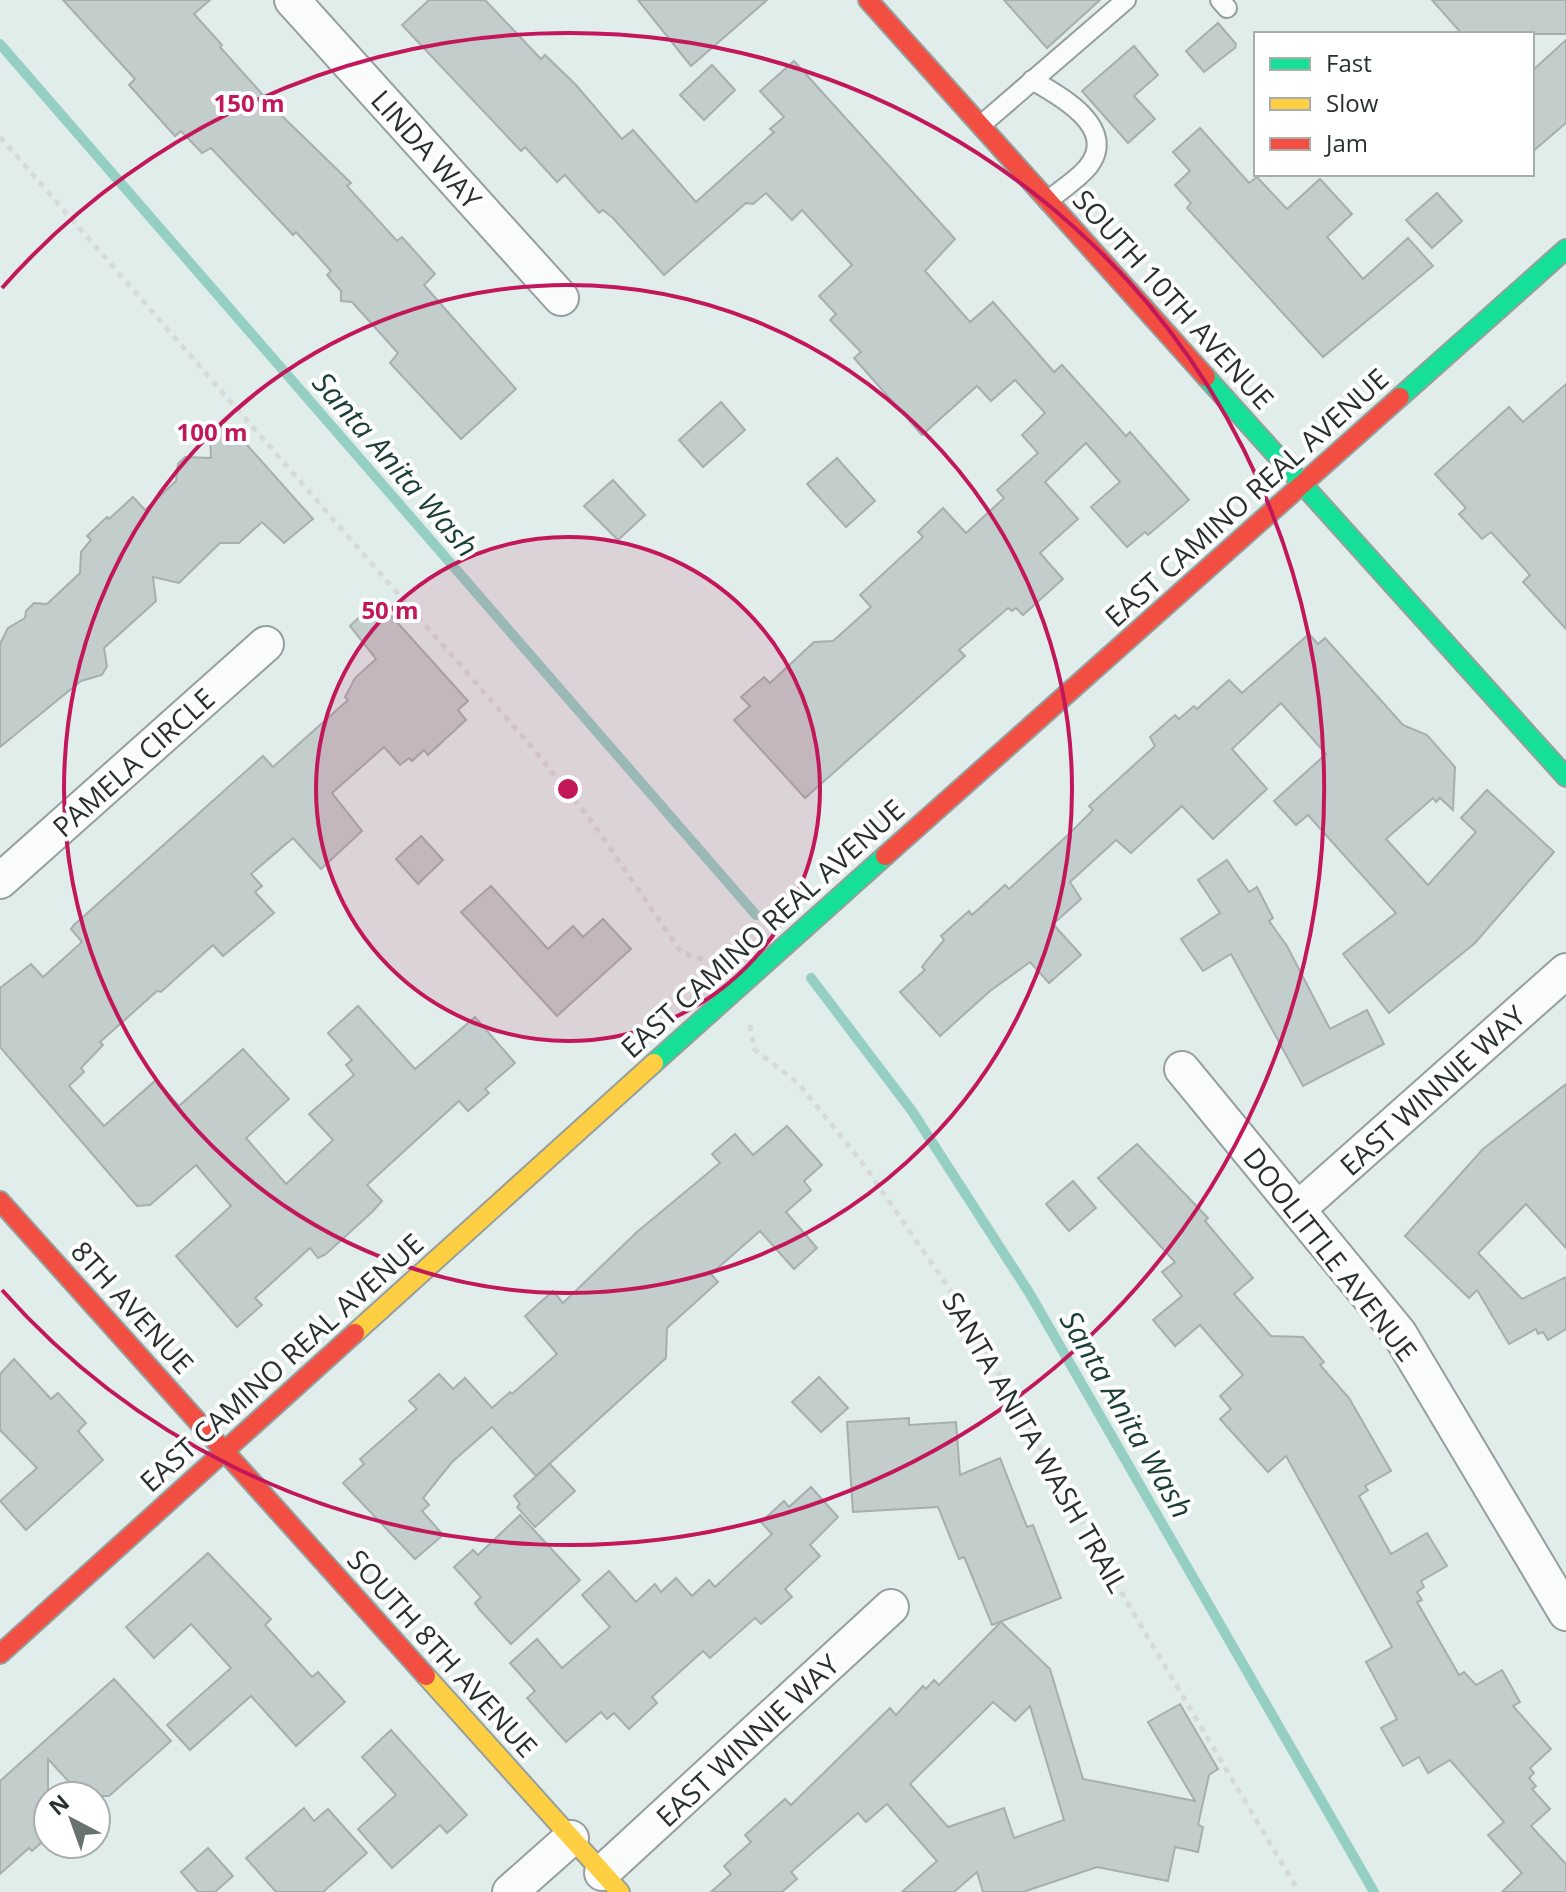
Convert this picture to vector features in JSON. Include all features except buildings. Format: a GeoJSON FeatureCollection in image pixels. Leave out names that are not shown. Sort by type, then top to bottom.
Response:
{"type":"FeatureCollection","features":[{"type":"Feature","properties":{"kind":"street","name":"LINDA WAY"},"geometry":{"type":"LineString","coordinates":[[292,0],[561,298]]}},
{"type":"Feature","properties":{"kind":"street","name":"SOUTH 10TH AVENUE"},"geometry":{"type":"LineString","coordinates":[[868,0],[1566,777]]}},
{"type":"Feature","properties":{"kind":"street","name":"EAST CAMINO REAL AVENUE"},"geometry":{"type":"LineString","coordinates":[[0,1654],[745,981],[1566,249]]}},
{"type":"Feature","properties":{"kind":"street","name":"PAMELA CIRCLE"},"geometry":{"type":"LineString","coordinates":[[0,881],[266,644]]}},
{"type":"Feature","properties":{"kind":"street","name":"EAST WINNIE WAY"},"geometry":{"type":"LineString","coordinates":[[1298,1209],[1566,971]]}},
{"type":"Feature","properties":{"kind":"street","name":"DOOLITTLE AVENUE"},"geometry":{"type":"LineString","coordinates":[[1182,1069],[1399,1333],[1566,1613]]}},
{"type":"Feature","properties":{"kind":"street","name":"8TH AVENUE"},"geometry":{"type":"LineString","coordinates":[[0,1201],[225,1451]]}},
{"type":"Feature","properties":{"kind":"street","name":"SOUTH 8TH AVENUE"},"geometry":{"type":"LineString","coordinates":[[225,1451],[611,1882]]}},
{"type":"Feature","properties":{"kind":"street","name":"EAST WINNIE WAY"},"geometry":{"type":"LineString","coordinates":[[611,1882],[891,1607]]}},
{"type":"Feature","properties":{"kind":"street"},"geometry":{"type":"LineString","coordinates":[[510,1892],[571,1838]]}},
{"type":"Feature","properties":{"kind":"lane"},"geometry":{"type":"LineString","coordinates":[[981,125],[1126,0]]}},
{"type":"Feature","properties":{"kind":"lane"},"geometry":{"type":"LineString","coordinates":[[1032,80],[1065,99],[1087,119],[1096,135],[1096,152],[1086,169],[1048,201]]}},
{"type":"Feature","properties":{"kind":"path"},"geometry":{"type":"LineString","coordinates":[[0,137],[536,752],[592,822],[681,952],[720,967]]}},
{"type":"Feature","properties":{"kind":"path","name":"SANTA ANITA WASH TRAIL"},"geometry":{"type":"LineString","coordinates":[[747,1017],[754,1049],[799,1084],[915,1236],[959,1303],[1131,1609],[1299,1892]]}},
{"type":"Feature","properties":{"kind":"waterway","name":"Santa Anita Wash"},"geometry":{"type":"LineString","coordinates":[[0,44],[756,915]]}},
{"type":"Feature","properties":{"kind":"waterway","name":"Santa Anita Wash"},"geometry":{"type":"LineString","coordinates":[[811,978],[912,1111],[1030,1294],[1374,1892]]}},
{"type":"Feature","properties":{"kind":"traffic: fast"},"geometry":{"type":"LineString","coordinates":[[1400,397],[1566,249]]}},
{"type":"Feature","properties":{"kind":"traffic: fast"},"geometry":{"type":"LineString","coordinates":[[1206,377],[1566,777]]}},
{"type":"Feature","properties":{"kind":"traffic: fast"},"geometry":{"type":"LineString","coordinates":[[654,1063],[885,856]]}},
{"type":"Feature","properties":{"kind":"traffic: slow"},"geometry":{"type":"LineString","coordinates":[[355,1333],[654,1063]]}},
{"type":"Feature","properties":{"kind":"traffic: slow"},"geometry":{"type":"LineString","coordinates":[[426,1676],[620,1892]]}},
{"type":"Feature","properties":{"kind":"traffic: jam"},"geometry":{"type":"LineString","coordinates":[[868,0],[1206,377]]}},
{"type":"Feature","properties":{"kind":"traffic: jam"},"geometry":{"type":"LineString","coordinates":[[885,856],[1400,397]]}},
{"type":"Feature","properties":{"kind":"traffic: jam"},"geometry":{"type":"LineString","coordinates":[[0,1201],[426,1676]]}},
{"type":"Feature","properties":{"kind":"traffic: jam"},"geometry":{"type":"LineString","coordinates":[[0,1654],[355,1333]]}}]}
